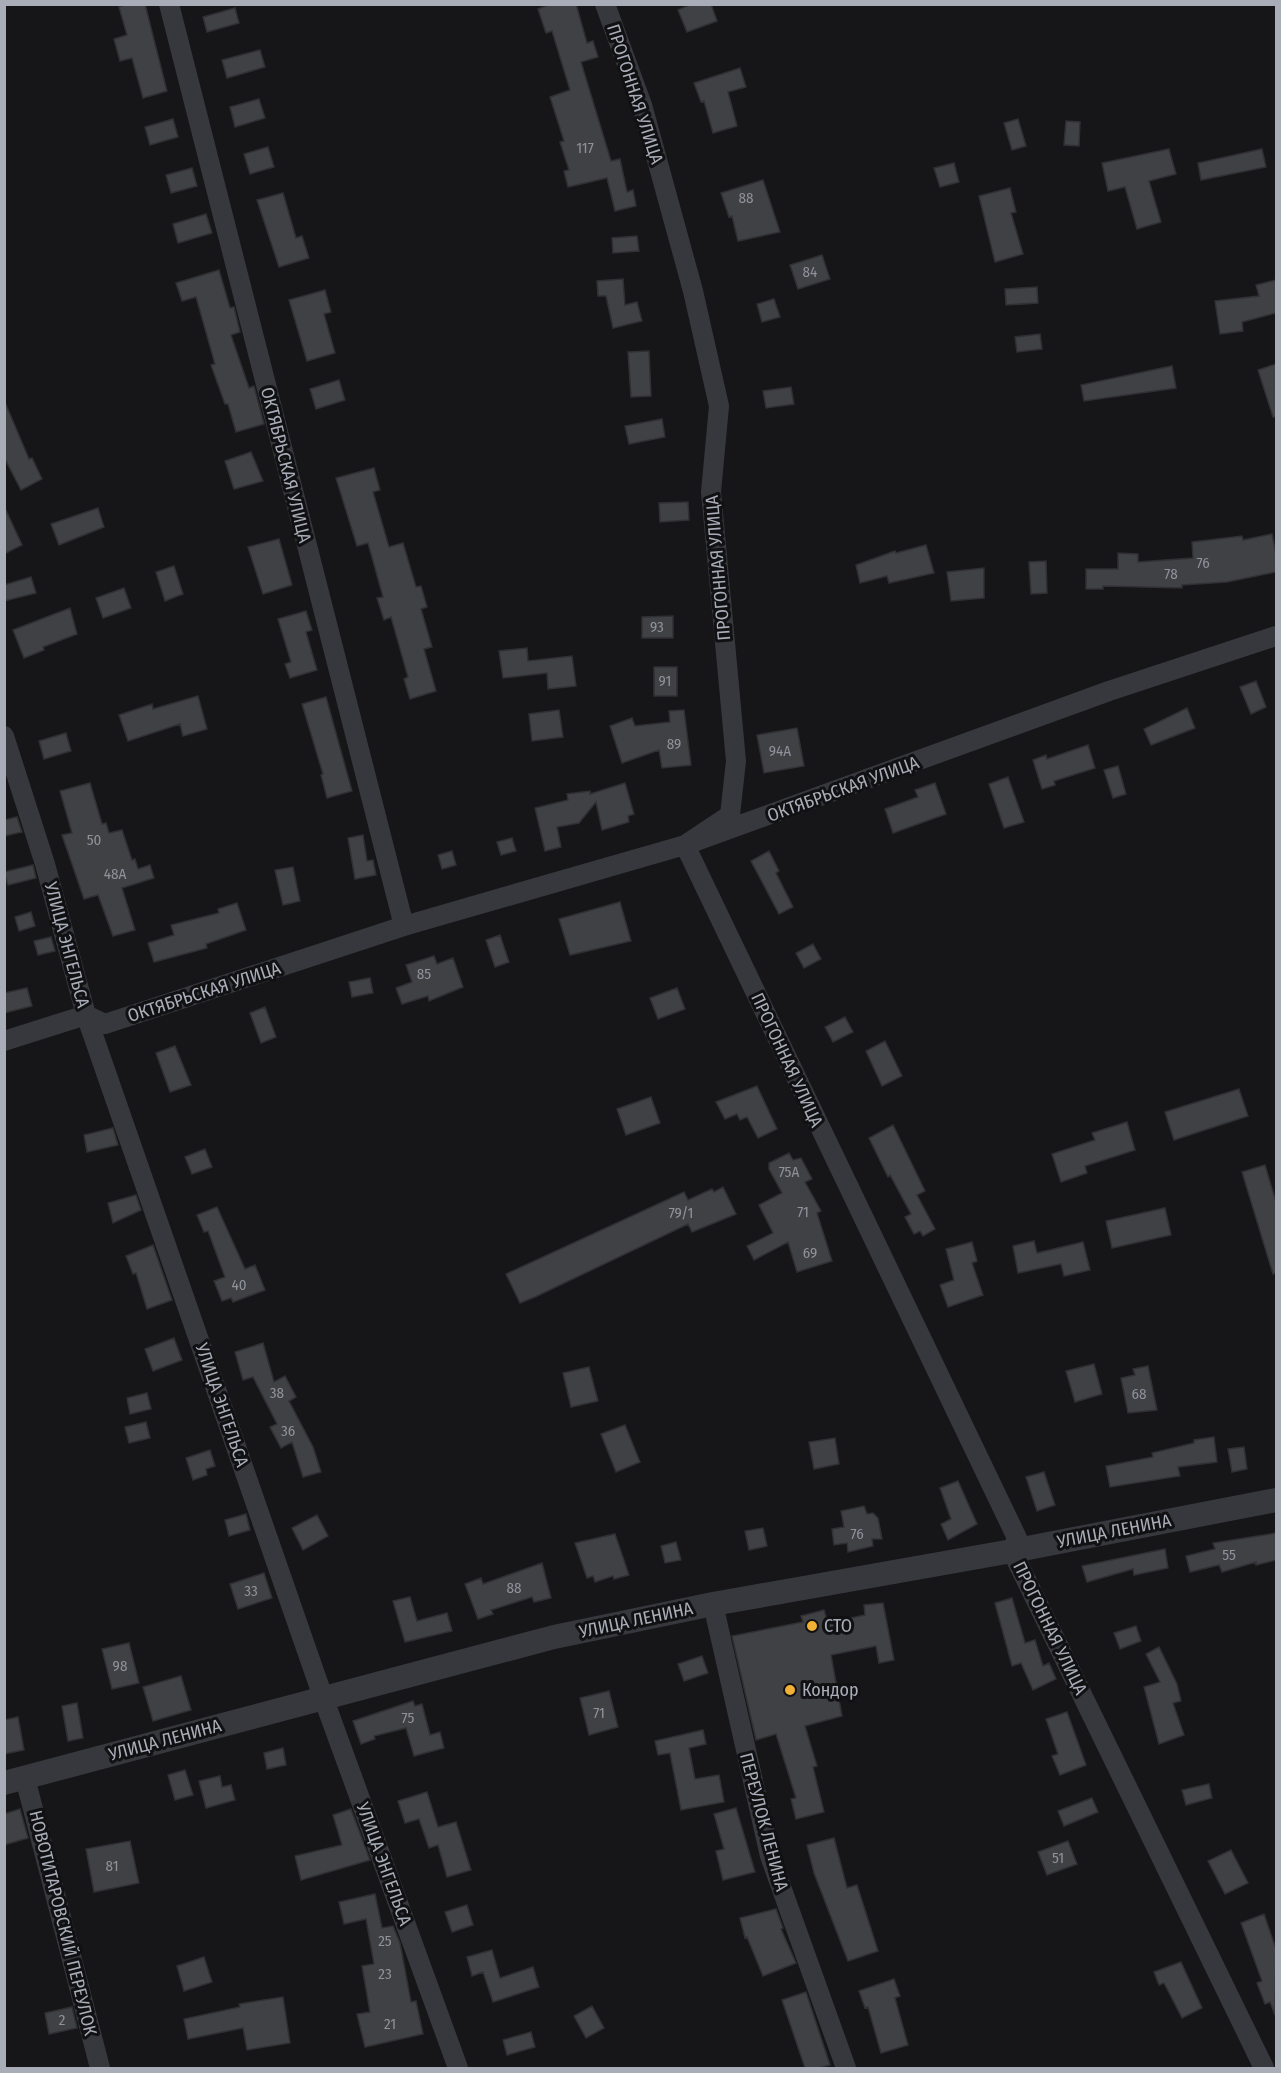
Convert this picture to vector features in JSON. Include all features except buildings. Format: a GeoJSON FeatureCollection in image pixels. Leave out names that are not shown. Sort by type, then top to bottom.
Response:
{"type":"FeatureCollection","features":[{"type":"Feature","properties":{"kind":"street","name":"ОКТЯБРЬСКАЯ УЛИЦА"},"geometry":{"type":"LineString","coordinates":[[169,4],[404,926]]}},
{"type":"Feature","properties":{"kind":"street","name":"ПРОГОННАЯ УЛИЦА"},"geometry":{"type":"LineString","coordinates":[[605,4],[642,105],[693,291],[719,406],[711,492],[736,761],[730,815],[685,845],[1017,1538],[1012,1551],[1264,2068]]}},
{"type":"Feature","properties":{"kind":"street","name":"ОКТЯБРЬСКАЯ УЛИЦА"},"geometry":{"type":"LineString","coordinates":[[86,1015],[105,1024],[404,926],[685,845],[1109,691],[1276,636]]}},
{"type":"Feature","properties":{"kind":"street","name":"УЛИЦА ЭНГЕЛЬСА"},"geometry":{"type":"LineString","coordinates":[[4,736],[45,864],[86,1015],[323,1697],[458,2068]]}},
{"type":"Feature","properties":{"kind":"street"},"geometry":{"type":"LineString","coordinates":[[4,1041],[86,1015]]}},
{"type":"Feature","properties":{"kind":"street","name":"УЛИЦА ЛЕНИНА"},"geometry":{"type":"LineString","coordinates":[[15,1780],[554,1637],[713,1604],[1012,1551],[1276,1500]]}},
{"type":"Feature","properties":{"kind":"street","name":"ПЕРЕУЛОК ЛЕНИНА"},"geometry":{"type":"LineString","coordinates":[[713,1604],[770,1856],[846,2068]]}},
{"type":"Feature","properties":{"kind":"street","name":"НОВОТИТАРОВСКИЙ ПЕРЕУЛОК"},"geometry":{"type":"LineString","coordinates":[[15,1780],[100,2068]]}},
{"type":"Feature","properties":{"kind":"place","name":"СТО"},"geometry":{"type":"Point","coordinates":[812,1626]}},
{"type":"Feature","properties":{"kind":"place","name":"Кондор"},"geometry":{"type":"Point","coordinates":[790,1690]}}]}
